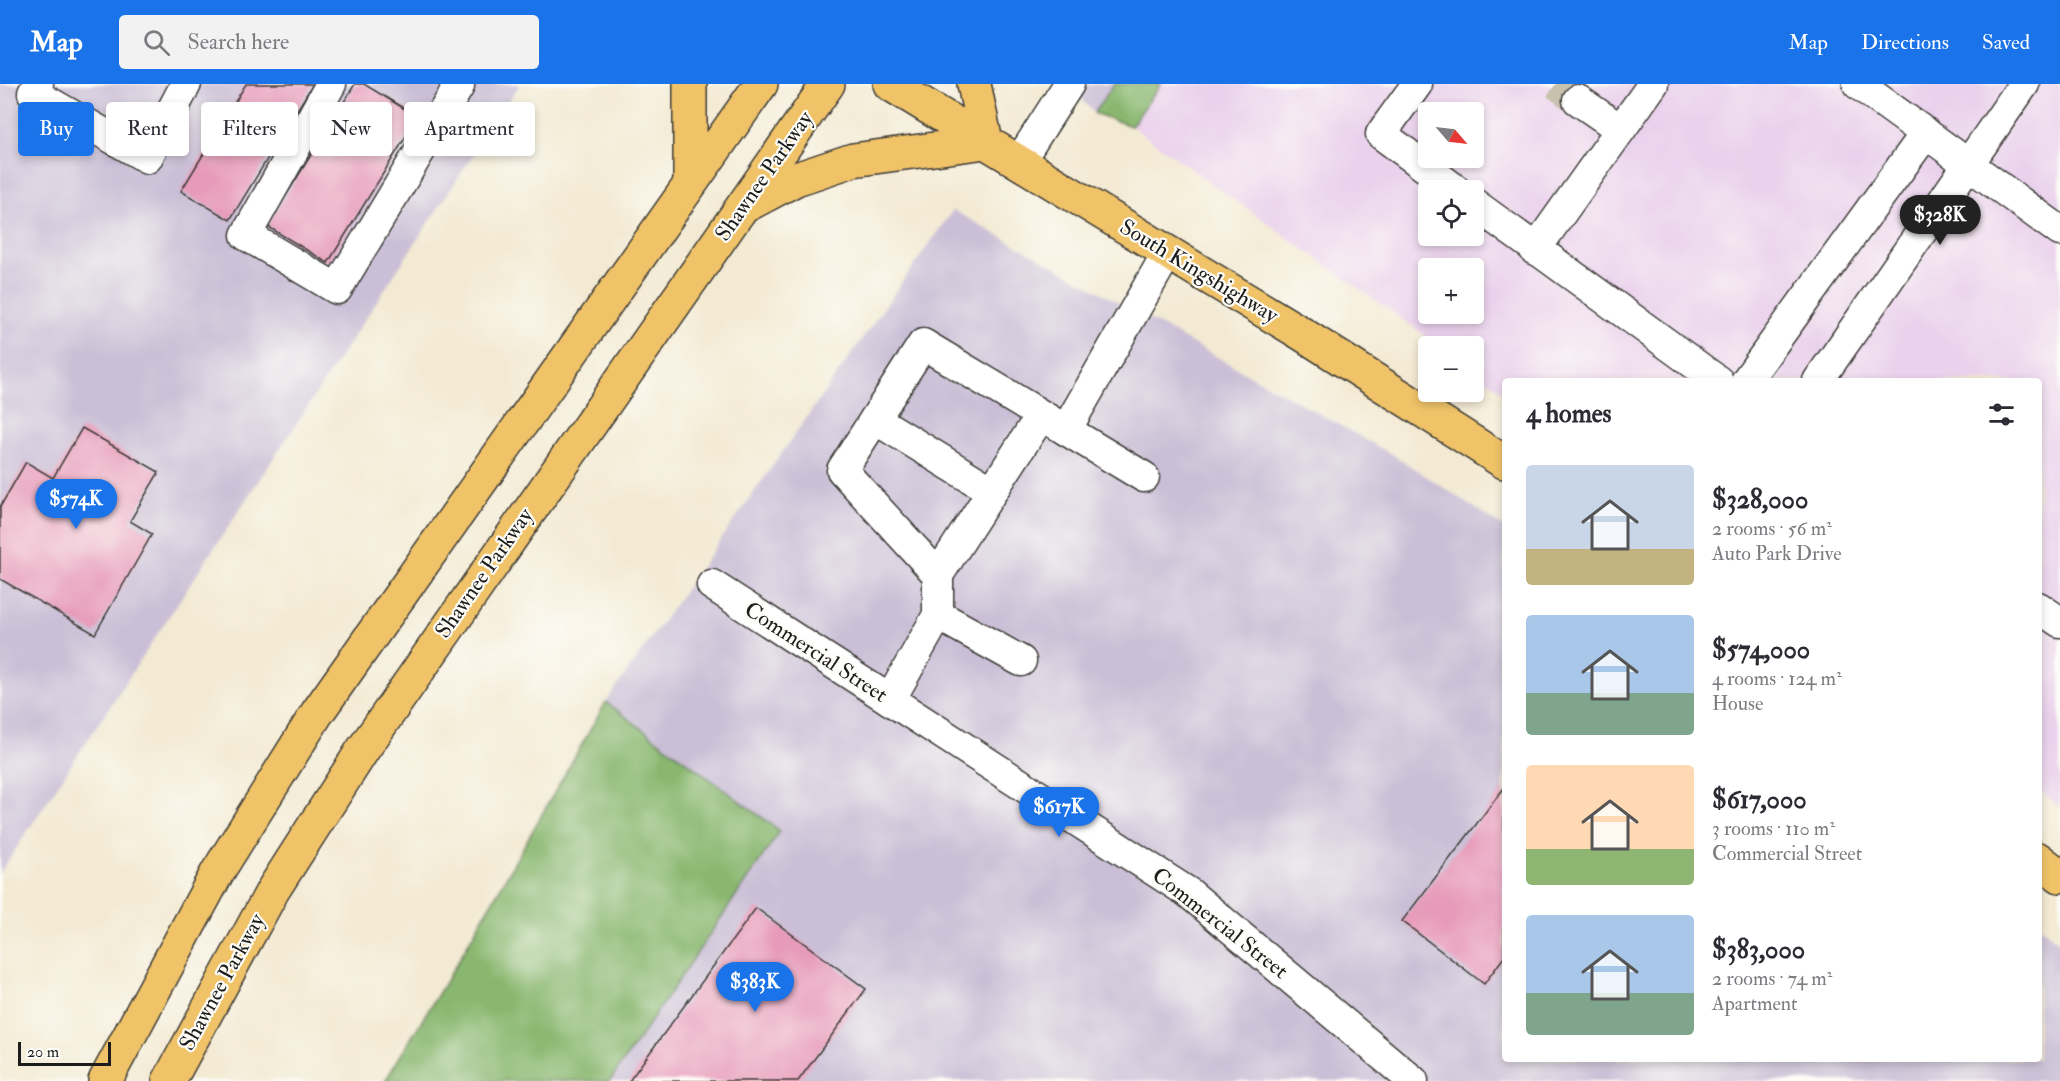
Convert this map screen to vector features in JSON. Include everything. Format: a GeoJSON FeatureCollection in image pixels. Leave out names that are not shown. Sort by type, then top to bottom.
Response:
{"type":"FeatureCollection","features":[{"type":"Feature","properties":{"kind":"main road"},"geometry":{"type":"LineString","coordinates":[[690,84],[690,184]]}},
{"type":"Feature","properties":{"kind":"main road"},"geometry":{"type":"LineString","coordinates":[[105,1081],[217,873],[317,713],[761,84]]}},
{"type":"Feature","properties":{"kind":"main road","name":"Shawnee Parkway"},"geometry":{"type":"LineString","coordinates":[[169,1081],[273,890],[362,751],[828,84]]}},
{"type":"Feature","properties":{"kind":"main road","name":"South Kingshighway"},"geometry":{"type":"LineString","coordinates":[[890,84],[1168,252],[1502,461]]}},
{"type":"Feature","properties":{"kind":"main road"},"geometry":{"type":"LineString","coordinates":[[741,208],[796,179],[853,160],[986,142],[974,84]]}},
{"type":"Feature","properties":{"kind":"main road"},"geometry":{"type":"LineString","coordinates":[[2042,862],[2060,876]]}},
{"type":"Feature","properties":{"kind":"street"},"geometry":{"type":"LineString","coordinates":[[38,84],[33,93],[147,158],[186,84]]}},
{"type":"Feature","properties":{"kind":"street"},"geometry":{"type":"LineString","coordinates":[[331,84],[246,235],[337,289],[459,86],[455,84]]}},
{"type":"Feature","properties":{"kind":"street"},"geometry":{"type":"LineString","coordinates":[[1019,162],[1069,84]]}},
{"type":"Feature","properties":{"kind":"street"},"geometry":{"type":"LineString","coordinates":[[1418,84],[1381,134],[1443,180]]}},
{"type":"Feature","properties":{"kind":"street"},"geometry":{"type":"LineString","coordinates":[[1535,250],[1653,84]]}},
{"type":"Feature","properties":{"kind":"street"},"geometry":{"type":"LineString","coordinates":[[1858,84],[2060,231]]}},
{"type":"Feature","properties":{"kind":"street"},"geometry":{"type":"LineString","coordinates":[[1820,378],[2023,84]]}},
{"type":"Feature","properties":{"kind":"street"},"geometry":{"type":"LineString","coordinates":[[1578,99],[1620,129]]}},
{"type":"Feature","properties":{"kind":"street"},"geometry":{"type":"LineString","coordinates":[[1748,378],[1926,133]]}},
{"type":"Feature","properties":{"kind":"street"},"geometry":{"type":"LineString","coordinates":[[1484,211],[1714,378]]}},
{"type":"Feature","properties":{"kind":"street"},"geometry":{"type":"LineString","coordinates":[[1066,430],[1168,252]]}},
{"type":"Feature","properties":{"kind":"street"},"geometry":{"type":"LineString","coordinates":[[938,575],[842,470],[923,344],[1040,417],[1144,477]]}},
{"type":"Feature","properties":{"kind":"street"},"geometry":{"type":"LineString","coordinates":[[890,700],[938,615],[938,575],[1040,417]]}},
{"type":"Feature","properties":{"kind":"street"},"geometry":{"type":"LineString","coordinates":[[875,419],[992,491]]}},
{"type":"Feature","properties":{"kind":"street","name":"Commercial Street"},"geometry":{"type":"LineString","coordinates":[[712,585],[1189,893],[1413,1081]]}},
{"type":"Feature","properties":{"kind":"street"},"geometry":{"type":"LineString","coordinates":[[2042,610],[2060,622]]}},
{"type":"Feature","properties":{"kind":"street"},"geometry":{"type":"LineString","coordinates":[[938,615],[1021,662]]}},
{"type":"Feature","properties":{"kind":"shaded area"},"geometry":{"type":"Polygon","coordinates":[[[0,84],[520,84],[508,102],[404,102],[404,156],[473,156],[0,873],[0,84]]]}},
{"type":"Feature","properties":{"kind":"shaded area"},"geometry":{"type":"Polygon","coordinates":[[[1067,84],[1114,84],[1094,113],[1067,84]]]}},
{"type":"Feature","properties":{"kind":"shaded area"},"geometry":{"type":"Polygon","coordinates":[[[1161,84],[2060,84],[2060,807],[2042,792],[2042,378],[1502,378],[1502,392],[1484,378],[1484,336],[1426,336],[1131,126],[1161,84]]]}},
{"type":"Feature","properties":{"kind":"shaded area"},"geometry":{"type":"Polygon","coordinates":[[[953,210],[1395,456],[1502,526],[1502,1062],[2042,1062],[2042,928],[2060,943],[2060,1081],[610,1081],[780,832],[606,702],[953,210]]]}},
{"type":"Feature","properties":{"kind":"green space"},"geometry":{"type":"Polygon","coordinates":[[[1114,84],[1161,84],[1131,126],[1094,113],[1114,84]]]}},
{"type":"Feature","properties":{"kind":"green space"},"geometry":{"type":"Polygon","coordinates":[[[606,702],[780,831],[610,1081],[385,1081],[457,963],[606,702]]]}},
{"type":"Feature","properties":{"kind":"building"},"geometry":{"type":"Polygon","coordinates":[[[246,84],[313,84],[298,109],[298,102],[235,102],[246,84]]]}},
{"type":"Feature","properties":{"kind":"building"},"geometry":{"type":"Polygon","coordinates":[[[355,84],[364,84],[404,108],[404,140],[328,263],[267,226],[310,156],[392,156],[392,102],[344,102],[355,84]]]}},
{"type":"Feature","properties":{"kind":"building"},"geometry":{"type":"Polygon","coordinates":[[[202,156],[269,156],[230,220],[181,191],[202,156]]]}},
{"type":"Feature","properties":{"kind":"building"},"geometry":{"type":"Polygon","coordinates":[[[82,428],[159,472],[130,521],[152,534],[95,634],[0,579],[0,507],[26,462],[53,478],[82,428]]]}},
{"type":"Feature","properties":{"kind":"building"},"geometry":{"type":"Polygon","coordinates":[[[1502,791],[1502,960],[1484,984],[1402,921],[1502,791]]]}},
{"type":"Feature","properties":{"kind":"building"},"geometry":{"type":"Polygon","coordinates":[[[756,908],[866,989],[798,1081],[629,1081],[756,908]]]}},
{"type":"Feature","properties":{"kind":"tunnel"},"geometry":{"type":"LineString","coordinates":[[1556,84],[1578,100]]}}]}
